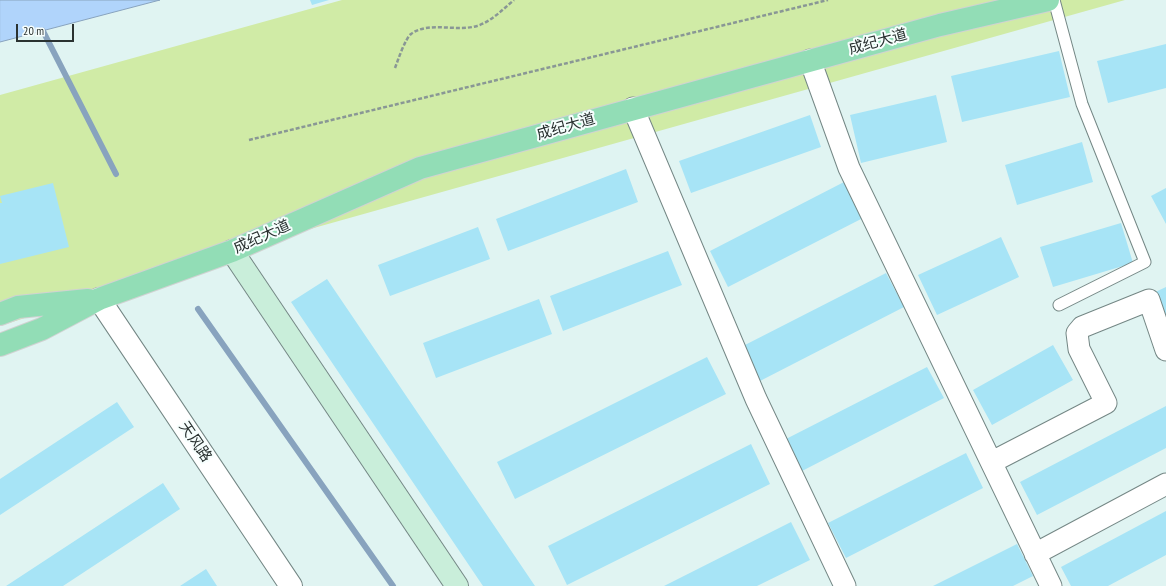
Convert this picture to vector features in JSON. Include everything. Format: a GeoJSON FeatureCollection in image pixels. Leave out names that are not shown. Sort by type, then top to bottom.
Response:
{"type":"FeatureCollection","features":[{"type":"Feature","properties":{"kind":"main road","name":"成纪大道"},"geometry":{"type":"LineString","coordinates":[[0,345],[42,329],[99,299],[232,251],[420,168],[633,108],[940,25],[1048,0]]}},
{"type":"Feature","properties":{"kind":"main road"},"geometry":{"type":"LineString","coordinates":[[232,251],[457,586]]}},
{"type":"Feature","properties":{"kind":"main road","name":"成纪大道"},"geometry":{"type":"LineString","coordinates":[[0,314],[18,307],[99,299]]}},
{"type":"Feature","properties":{"kind":"street"},"geometry":{"type":"LineString","coordinates":[[810,60],[849,168],[1051,586]]}},
{"type":"Feature","properties":{"kind":"street"},"geometry":{"type":"LineString","coordinates":[[633,108],[756,399],[845,586]]}},
{"type":"Feature","properties":{"kind":"street","name":"天风路"},"geometry":{"type":"LineString","coordinates":[[99,299],[291,586]]}},
{"type":"Feature","properties":{"kind":"street"},"geometry":{"type":"LineString","coordinates":[[992,462],[1106,402],[1079,348],[1077,333],[1082,327],[1149,300],[1166,350]]}},
{"type":"Feature","properties":{"kind":"street"},"geometry":{"type":"LineString","coordinates":[[1036,554],[1166,484]]}},
{"type":"Feature","properties":{"kind":"lane"},"geometry":{"type":"LineString","coordinates":[[1054,0],[1082,104],[1145,262],[1059,305]]}},
{"type":"Feature","properties":{"kind":"path"},"geometry":{"type":"LineString","coordinates":[[395,68],[409,35],[422,28],[476,26],[493,19],[514,0]]}},
{"type":"Feature","properties":{"kind":"path"},"geometry":{"type":"LineString","coordinates":[[249,140],[828,0]]}},
{"type":"Feature","properties":{"kind":"green space"},"geometry":{"type":"Polygon","coordinates":[[[342,0],[1125,0],[232,251],[0,326],[0,95],[342,0]]]}},
{"type":"Feature","properties":{"kind":"water"},"geometry":{"type":"Polygon","coordinates":[[[0,0],[160,0],[0,42],[0,0]]]}},
{"type":"Feature","properties":{"kind":"building"},"geometry":{"type":"Polygon","coordinates":[[[310,0],[329,0],[312,5],[310,0]]]}},
{"type":"Feature","properties":{"kind":"building"},"geometry":{"type":"Polygon","coordinates":[[[1166,44],[1166,88],[1108,103],[1097,61],[1166,44]]]}},
{"type":"Feature","properties":{"kind":"building"},"geometry":{"type":"Polygon","coordinates":[[[1059,51],[1070,97],[962,122],[951,76],[1059,51]]]}},
{"type":"Feature","properties":{"kind":"building"},"geometry":{"type":"Polygon","coordinates":[[[936,95],[947,142],[861,163],[850,115],[936,95]]]}},
{"type":"Feature","properties":{"kind":"building"},"geometry":{"type":"Polygon","coordinates":[[[810,115],[821,147],[691,193],[679,161],[810,115]]]}},
{"type":"Feature","properties":{"kind":"building"},"geometry":{"type":"Polygon","coordinates":[[[1082,142],[1093,182],[1017,205],[1005,165],[1082,142]]]}},
{"type":"Feature","properties":{"kind":"building"},"geometry":{"type":"Polygon","coordinates":[[[626,169],[638,202],[508,251],[496,219],[626,169]]]}},
{"type":"Feature","properties":{"kind":"building"},"geometry":{"type":"Polygon","coordinates":[[[844,182],[863,218],[728,287],[710,251],[844,182]]]}},
{"type":"Feature","properties":{"kind":"building"},"geometry":{"type":"Polygon","coordinates":[[[53,183],[69,247],[0,264],[0,203],[2,203],[0,196],[53,183]]]}},
{"type":"Feature","properties":{"kind":"building"},"geometry":{"type":"Polygon","coordinates":[[[1166,188],[1166,224],[1151,196],[1166,188]]]}},
{"type":"Feature","properties":{"kind":"building"},"geometry":{"type":"Polygon","coordinates":[[[1121,223],[1133,263],[1053,287],[1040,247],[1121,223]]]}},
{"type":"Feature","properties":{"kind":"building"},"geometry":{"type":"Polygon","coordinates":[[[478,227],[490,259],[390,296],[378,265],[478,227]]]}},
{"type":"Feature","properties":{"kind":"building"},"geometry":{"type":"Polygon","coordinates":[[[1001,237],[1019,277],[937,315],[918,275],[1001,237]]]}},
{"type":"Feature","properties":{"kind":"building"},"geometry":{"type":"Polygon","coordinates":[[[668,251],[682,285],[563,331],[550,296],[668,251]]]}},
{"type":"Feature","properties":{"kind":"building"},"geometry":{"type":"Polygon","coordinates":[[[886,273],[904,307],[760,381],[743,346],[886,273]]]}},
{"type":"Feature","properties":{"kind":"building"},"geometry":{"type":"Polygon","coordinates":[[[327,279],[535,586],[483,586],[291,302],[327,279]]]}},
{"type":"Feature","properties":{"kind":"building"},"geometry":{"type":"Polygon","coordinates":[[[1166,287],[1166,327],[1151,294],[1166,287]]]}},
{"type":"Feature","properties":{"kind":"building"},"geometry":{"type":"Polygon","coordinates":[[[539,299],[552,334],[436,378],[423,343],[539,299]]]}},
{"type":"Feature","properties":{"kind":"building"},"geometry":{"type":"Polygon","coordinates":[[[1053,345],[1073,380],[992,425],[973,390],[1053,345]]]}},
{"type":"Feature","properties":{"kind":"building"},"geometry":{"type":"Polygon","coordinates":[[[707,357],[726,394],[515,499],[497,462],[707,357]]]}},
{"type":"Feature","properties":{"kind":"building"},"geometry":{"type":"Polygon","coordinates":[[[927,367],[944,398],[802,471],[786,439],[927,367]]]}},
{"type":"Feature","properties":{"kind":"building"},"geometry":{"type":"Polygon","coordinates":[[[117,402],[134,427],[0,515],[0,479],[117,402]]]}},
{"type":"Feature","properties":{"kind":"building"},"geometry":{"type":"Polygon","coordinates":[[[1166,406],[1166,448],[1037,515],[1020,482],[1166,406]]]}},
{"type":"Feature","properties":{"kind":"building"},"geometry":{"type":"Polygon","coordinates":[[[751,444],[770,484],[567,585],[548,546],[751,444]]]}},
{"type":"Feature","properties":{"kind":"building"},"geometry":{"type":"Polygon","coordinates":[[[966,453],[983,488],[846,558],[828,523],[966,453]]]}},
{"type":"Feature","properties":{"kind":"building"},"geometry":{"type":"Polygon","coordinates":[[[163,483],[180,509],[63,586],[6,586],[163,483]]]}},
{"type":"Feature","properties":{"kind":"building"},"geometry":{"type":"Polygon","coordinates":[[[1166,511],[1166,555],[1108,586],[1071,586],[1061,567],[1166,511]]]}},
{"type":"Feature","properties":{"kind":"building"},"geometry":{"type":"Polygon","coordinates":[[[791,522],[810,560],[757,586],[664,586],[791,522]]]}},
{"type":"Feature","properties":{"kind":"building"},"geometry":{"type":"Polygon","coordinates":[[[1017,544],[1033,576],[1013,586],[933,586],[1017,544]]]}},
{"type":"Feature","properties":{"kind":"building"},"geometry":{"type":"Polygon","coordinates":[[[206,569],[217,586],[180,586],[206,569]]]}},
{"type":"Feature","properties":{"kind":"waterway"},"geometry":{"type":"LineString","coordinates":[[43,31],[116,174]]}},
{"type":"Feature","properties":{"kind":"waterway"},"geometry":{"type":"LineString","coordinates":[[198,309],[393,586]]}}]}
